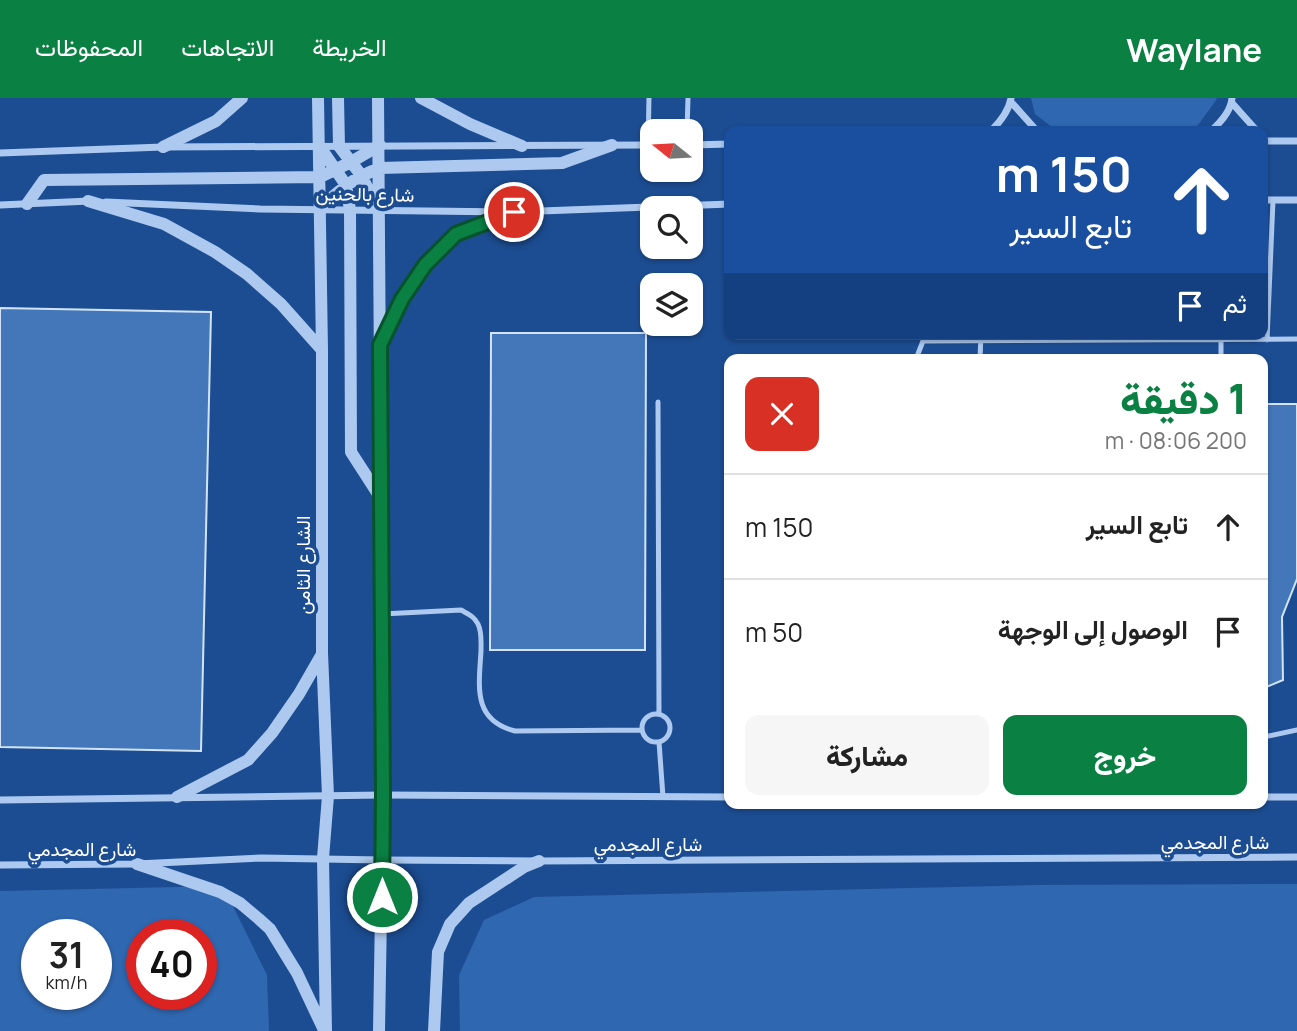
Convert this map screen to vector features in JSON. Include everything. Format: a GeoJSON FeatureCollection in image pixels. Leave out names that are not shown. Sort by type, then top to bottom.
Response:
{"type":"FeatureCollection","features":[{"type":"Feature","properties":{"kind":"street"},"geometry":{"type":"LineString","coordinates":[[163,147],[216,121],[242,98]]}},
{"type":"Feature","properties":{"kind":"street","name":"الشارع الثامن"},"geometry":{"type":"LineString","coordinates":[[318,98],[323,350],[322,653],[328,796],[323,859],[326,1031]]}},
{"type":"Feature","properties":{"kind":"street"},"geometry":{"type":"LineString","coordinates":[[338,98],[339,146],[360,175],[378,210]]}},
{"type":"Feature","properties":{"kind":"street"},"geometry":{"type":"LineString","coordinates":[[379,98],[383,795],[379,1031]]}},
{"type":"Feature","properties":{"kind":"street"},"geometry":{"type":"LineString","coordinates":[[421,98],[470,124],[522,146]]}},
{"type":"Feature","properties":{"kind":"street"},"geometry":{"type":"LineString","coordinates":[[996,126],[1012,100],[1033,126]]}},
{"type":"Feature","properties":{"kind":"street"},"geometry":{"type":"LineString","coordinates":[[1217,126],[1232,101],[1253,126]]}},
{"type":"Feature","properties":{"kind":"street"},"geometry":{"type":"LineString","coordinates":[[1268,141],[1297,141]]}},
{"type":"Feature","properties":{"kind":"street"},"geometry":{"type":"LineString","coordinates":[[704,145],[724,144]]}},
{"type":"Feature","properties":{"kind":"street"},"geometry":{"type":"LineString","coordinates":[[27,204],[44,180],[320,177],[380,145]]}},
{"type":"Feature","properties":{"kind":"street"},"geometry":{"type":"LineString","coordinates":[[320,208],[360,175],[380,168],[562,163],[612,145]]}},
{"type":"Feature","properties":{"kind":"street"},"geometry":{"type":"LineString","coordinates":[[0,153],[163,147],[640,145]]}},
{"type":"Feature","properties":{"kind":"street"},"geometry":{"type":"LineString","coordinates":[[320,146],[346,185],[350,209],[351,452],[381,499]]}},
{"type":"Feature","properties":{"kind":"street"},"geometry":{"type":"LineString","coordinates":[[1268,200],[1297,200]]}},
{"type":"Feature","properties":{"kind":"street"},"geometry":{"type":"LineString","coordinates":[[88,201],[164,224],[215,252],[247,274],[281,304],[323,350]]}},
{"type":"Feature","properties":{"kind":"street","name":"شارع بالحنين"},"geometry":{"type":"LineString","coordinates":[[0,205],[88,201],[260,209],[514,212],[724,204]]}},
{"type":"Feature","properties":{"kind":"street"},"geometry":{"type":"LineString","coordinates":[[380,345],[402,299],[425,265],[456,234],[514,212]]}},
{"type":"Feature","properties":{"kind":"street"},"geometry":{"type":"LineString","coordinates":[[177,797],[248,760],[272,733],[322,653]]}},
{"type":"Feature","properties":{"kind":"street"},"geometry":{"type":"LineString","coordinates":[[0,800],[383,795],[724,797]]}},
{"type":"Feature","properties":{"kind":"street"},"geometry":{"type":"LineString","coordinates":[[1268,797],[1297,797]]}},
{"type":"Feature","properties":{"kind":"street","name":"شارع المجدمي"},"geometry":{"type":"LineString","coordinates":[[0,865],[137,864],[261,858],[539,861],[1297,857]]}},
{"type":"Feature","properties":{"kind":"street"},"geometry":{"type":"LineString","coordinates":[[433,1031],[438,952],[450,925],[469,903],[524,867],[539,861]]}},
{"type":"Feature","properties":{"kind":"street"},"geometry":{"type":"LineString","coordinates":[[137,864],[220,892],[259,919],[270,929],[298,973],[326,1031]]}},
{"type":"Feature","properties":{"kind":"lane"},"geometry":{"type":"LineString","coordinates":[[649,98],[649,119]]}},
{"type":"Feature","properties":{"kind":"lane"},"geometry":{"type":"LineString","coordinates":[[687,119],[688,98]]}},
{"type":"Feature","properties":{"kind":"lane"},"geometry":{"type":"LineString","coordinates":[[1268,317],[1273,200]]}},
{"type":"Feature","properties":{"kind":"lane"},"geometry":{"type":"LineString","coordinates":[[1268,340],[1297,339]]}},
{"type":"Feature","properties":{"kind":"lane"},"geometry":{"type":"LineString","coordinates":[[918,354],[923,341],[938,340]]}},
{"type":"Feature","properties":{"kind":"lane"},"geometry":{"type":"LineString","coordinates":[[1222,354],[1222,340],[1267,340]]}},
{"type":"Feature","properties":{"kind":"lane"},"geometry":{"type":"LineString","coordinates":[[658,402],[659,714]]}},
{"type":"Feature","properties":{"kind":"lane"},"geometry":{"type":"LineString","coordinates":[[382,614],[461,610],[472,616],[480,626],[479,697],[488,716],[505,728],[515,731],[642,730]]}},
{"type":"Feature","properties":{"kind":"lane"},"geometry":{"type":"LineString","coordinates":[[659,714],[665,716],[670,725],[668,736],[659,742],[648,740],[644,736],[642,724],[649,715],[659,714]]}},
{"type":"Feature","properties":{"kind":"lane"},"geometry":{"type":"LineString","coordinates":[[1268,736],[1297,730]]}},
{"type":"Feature","properties":{"kind":"lane"},"geometry":{"type":"LineString","coordinates":[[659,742],[663,797]]}},
{"type":"Feature","properties":{"kind":"shaded area"},"geometry":{"type":"Polygon","coordinates":[[[1031,98],[1217,99],[1197,126],[1051,126],[1035,114],[1031,98]]]}},
{"type":"Feature","properties":{"kind":"shaded area"},"geometry":{"type":"Polygon","coordinates":[[[1297,884],[1297,1031],[460,1031],[459,975],[484,920],[534,897],[1036,885],[1297,884]]]}},
{"type":"Feature","properties":{"kind":"shaded area"},"geometry":{"type":"Polygon","coordinates":[[[223,886],[267,975],[269,1031],[0,1031],[0,891],[223,886]]]}},
{"type":"Feature","properties":{"kind":"building"},"geometry":{"type":"Polygon","coordinates":[[[0,308],[211,312],[201,751],[0,747],[0,308]]]}},
{"type":"Feature","properties":{"kind":"building"},"geometry":{"type":"Polygon","coordinates":[[[491,333],[640,333],[640,336],[646,336],[645,650],[490,650],[491,333]]]}},
{"type":"Feature","properties":{"kind":"building"},"geometry":{"type":"Polygon","coordinates":[[[1268,404],[1297,404],[1297,579],[1282,617],[1283,680],[1268,686],[1268,404]]]}},
{"type":"Feature","properties":{"kind":"route"},"geometry":{"type":"LineString","coordinates":[[382,897],[380,345],[402,299],[425,265],[456,234],[514,212]]}}]}
